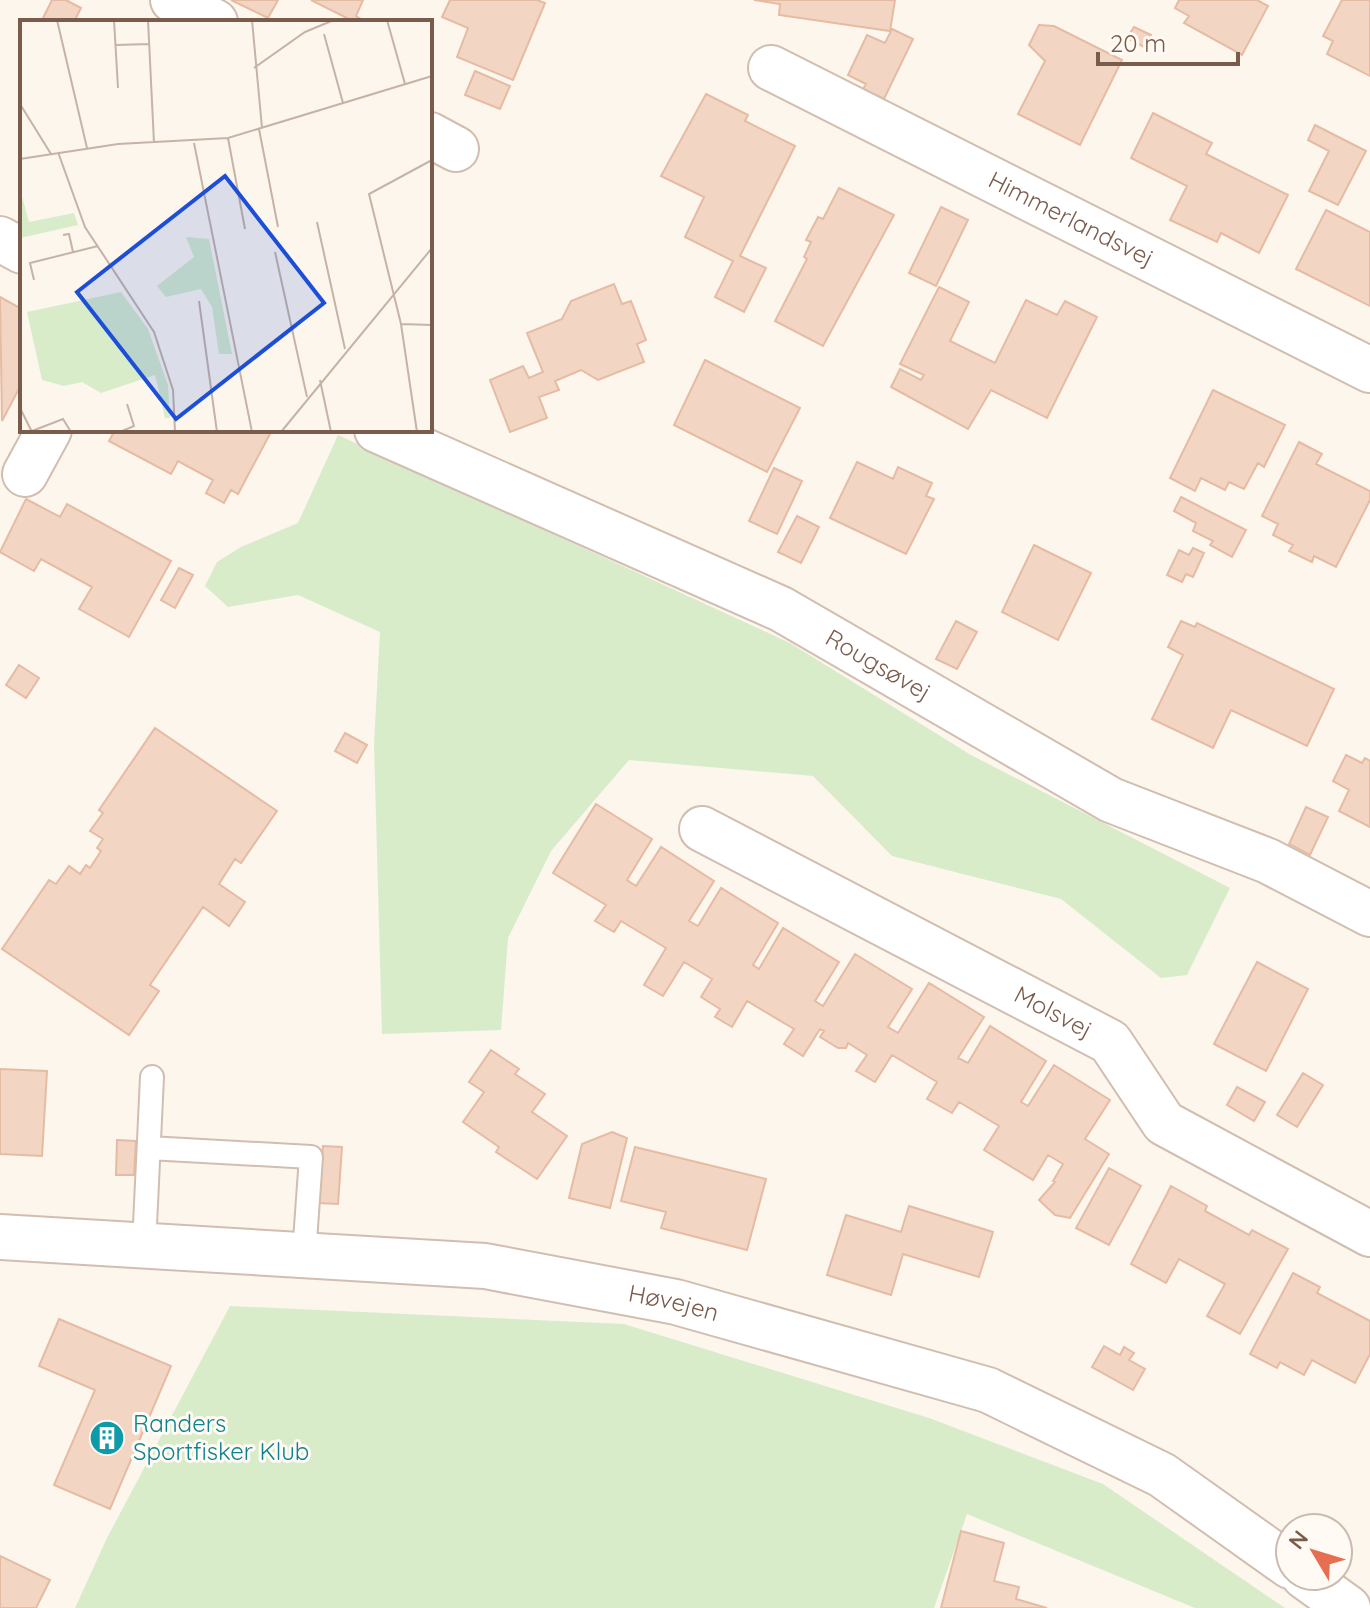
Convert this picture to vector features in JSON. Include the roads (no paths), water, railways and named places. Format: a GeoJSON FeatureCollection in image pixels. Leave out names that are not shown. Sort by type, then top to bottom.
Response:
{"type":"FeatureCollection","features":[{"type":"Feature","properties":{"kind":"street"},"geometry":{"type":"LineString","coordinates":[[173,0],[211,20]]}},
{"type":"Feature","properties":{"kind":"street","name":"Himmerlandsvej"},"geometry":{"type":"LineString","coordinates":[[771,68],[1370,370]]}},
{"type":"Feature","properties":{"kind":"street"},"geometry":{"type":"LineString","coordinates":[[0,239],[20,250]]}},
{"type":"Feature","properties":{"kind":"street"},"geometry":{"type":"LineString","coordinates":[[25,474],[48,432]]}},
{"type":"Feature","properties":{"kind":"street","name":"Rougsøvej"},"geometry":{"type":"LineString","coordinates":[[382,432],[781,609],[1111,800],[1268,861],[1370,914]]}},
{"type":"Feature","properties":{"kind":"street","name":"Molsvej"},"geometry":{"type":"LineString","coordinates":[[702,829],[1110,1042],[1164,1123],[1370,1234]]}},
{"type":"Feature","properties":{"kind":"street","name":"Høvejen"},"geometry":{"type":"LineString","coordinates":[[0,1237],[485,1266],[676,1302],[988,1390],[1162,1475],[1274,1555]]}},
{"type":"Feature","properties":{"kind":"street"},"geometry":{"type":"LineString","coordinates":[[1326,1592],[1348,1608]]}},
{"type":"Feature","properties":{"kind":"lane"},"geometry":{"type":"LineString","coordinates":[[144,1246],[152,1077]]}},
{"type":"Feature","properties":{"kind":"lane"},"geometry":{"type":"LineString","coordinates":[[149,1148],[311,1157],[304,1255]]}},
{"type":"Feature","properties":{"kind":"place","name":"Randers Sportfisker Klub"},"geometry":{"type":"Point","coordinates":[107,1438]}}]}
